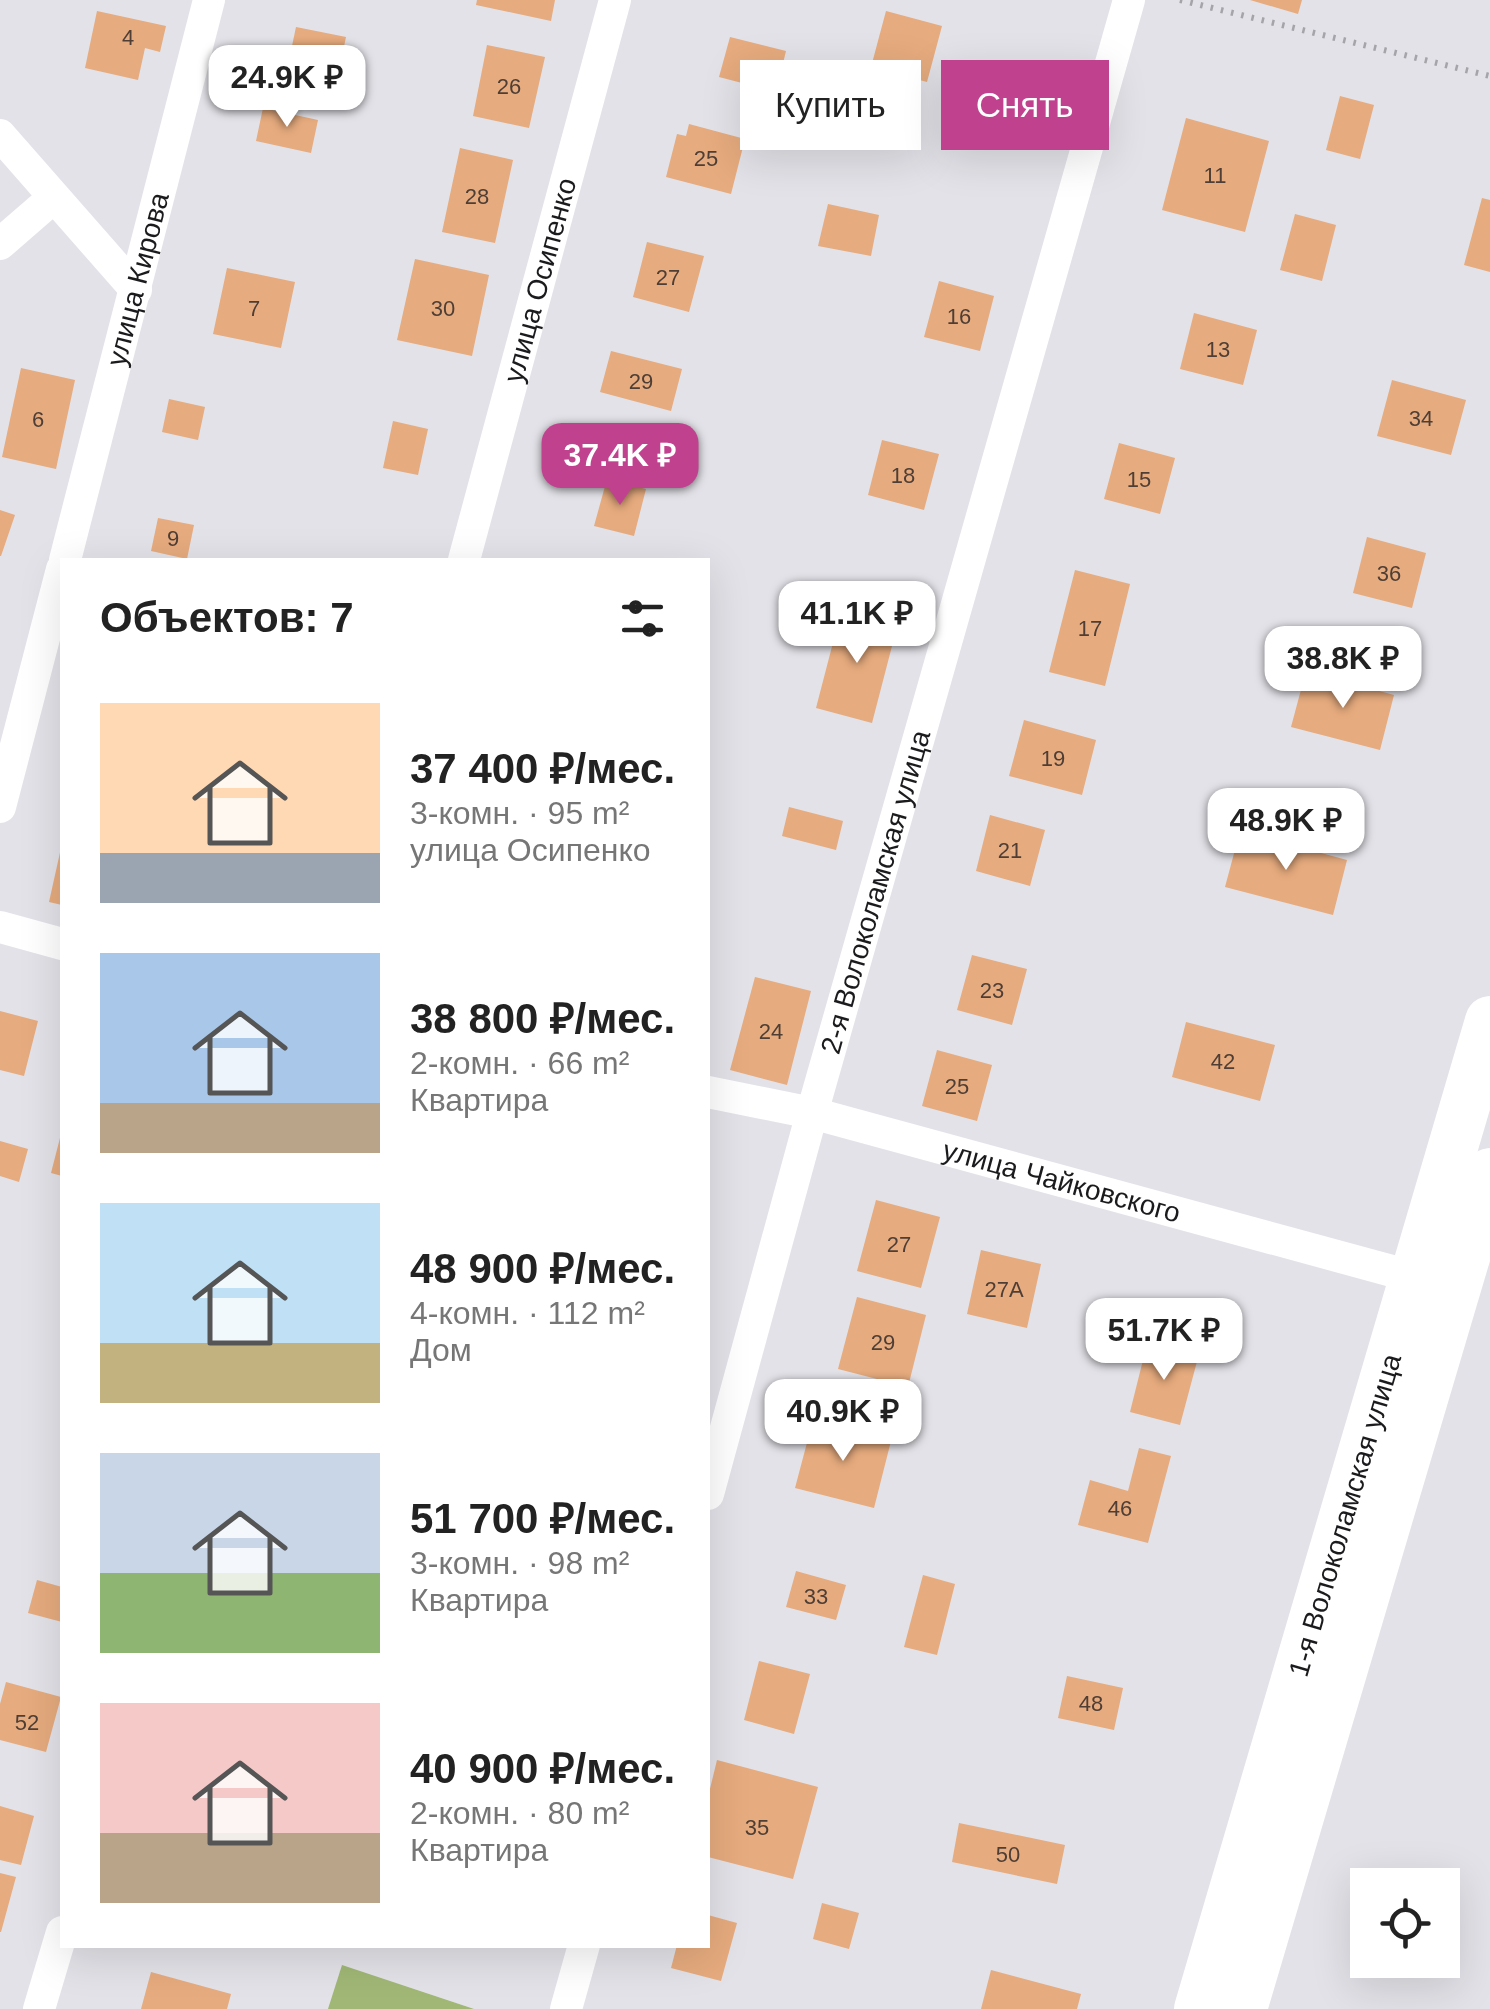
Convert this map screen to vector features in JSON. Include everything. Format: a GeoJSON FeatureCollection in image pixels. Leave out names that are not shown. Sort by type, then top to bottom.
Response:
{"type":"FeatureCollection","features":[{"type":"Feature","properties":{"kind":"main road","name":"1-я Волоколамская улица"},"geometry":{"type":"LineString","coordinates":[[1199,2009],[1490,1021]]}},
{"type":"Feature","properties":{"kind":"main road","name":"1-я Волоколамская улица"},"geometry":{"type":"LineString","coordinates":[[1242,2009],[1490,1174]]}},
{"type":"Feature","properties":{"kind":"street","name":"улица Кирова"},"geometry":{"type":"LineString","coordinates":[[66,558],[208,0]]}},
{"type":"Feature","properties":{"kind":"street","name":"улица Осипенко"},"geometry":{"type":"LineString","coordinates":[[465,558],[615,0]]}},
{"type":"Feature","properties":{"kind":"street","name":"2-я Волоколамская улица"},"geometry":{"type":"LineString","coordinates":[[710,1487],[1125,1]]}},
{"type":"Feature","properties":{"kind":"street"},"geometry":{"type":"LineString","coordinates":[[0,136],[136,290]]}},
{"type":"Feature","properties":{"kind":"street"},"geometry":{"type":"LineString","coordinates":[[0,244],[53,198]]}},
{"type":"Feature","properties":{"kind":"street"},"geometry":{"type":"LineString","coordinates":[[0,807],[60,577]]}},
{"type":"Feature","properties":{"kind":"street"},"geometry":{"type":"LineString","coordinates":[[0,927],[60,943]]}},
{"type":"Feature","properties":{"kind":"street","name":"улица Чайковского"},"geometry":{"type":"LineString","coordinates":[[710,1092],[812,1113],[1414,1277]]}},
{"type":"Feature","properties":{"kind":"street"},"geometry":{"type":"LineString","coordinates":[[39,2009],[60,1939]]}},
{"type":"Feature","properties":{"kind":"street"},"geometry":{"type":"LineString","coordinates":[[566,2009],[583,1948]]}},
{"type":"Feature","properties":{"kind":"path"},"geometry":{"type":"LineString","coordinates":[[1180,0],[1490,76]]}},
{"type":"Feature","properties":{"kind":"green space"},"geometry":{"type":"Polygon","coordinates":[[[342,1965],[474,2009],[328,2009],[342,1965]]]}},
{"type":"Feature","properties":{"kind":"building"},"geometry":{"type":"Polygon","coordinates":[[[477,0],[555,0],[551,21],[476,5],[477,0]]]}},
{"type":"Feature","properties":{"kind":"building"},"geometry":{"type":"Polygon","coordinates":[[[1250,0],[1302,0],[1298,14],[1250,0]]]}},
{"type":"Feature","properties":{"kind":"building"},"geometry":{"type":"Polygon","coordinates":[[[97,11],[166,26],[160,52],[145,48],[138,80],[85,68],[97,11]]]}},
{"type":"Feature","properties":{"kind":"building"},"geometry":{"type":"Polygon","coordinates":[[[886,11],[942,26],[927,82],[921,80],[921,60],[873,60],[886,11]]]}},
{"type":"Feature","properties":{"kind":"building"},"geometry":{"type":"Polygon","coordinates":[[[296,27],[346,37],[332,104],[282,93],[296,27]]]}},
{"type":"Feature","properties":{"kind":"building"},"geometry":{"type":"Polygon","coordinates":[[[730,37],[786,51],[784,60],[740,60],[740,83],[719,77],[730,37]]]}},
{"type":"Feature","properties":{"kind":"building"},"geometry":{"type":"Polygon","coordinates":[[[487,45],[545,57],[529,128],[473,116],[487,45]]]}},
{"type":"Feature","properties":{"kind":"building"},"geometry":{"type":"Polygon","coordinates":[[[1340,96],[1374,105],[1360,159],[1326,150],[1340,96]]]}},
{"type":"Feature","properties":{"kind":"building"},"geometry":{"type":"Polygon","coordinates":[[[263,108],[318,120],[311,153],[256,141],[263,108]]]}},
{"type":"Feature","properties":{"kind":"building"},"geometry":{"type":"Polygon","coordinates":[[[1186,118],[1269,141],[1245,232],[1162,210],[1186,118]]]}},
{"type":"Feature","properties":{"kind":"building"},"geometry":{"type":"Polygon","coordinates":[[[689,124],[740,138],[742,150],[731,194],[666,177],[677,134],[686,136],[689,124]]]}},
{"type":"Feature","properties":{"kind":"building"},"geometry":{"type":"Polygon","coordinates":[[[460,148],[513,160],[495,243],[442,232],[460,148]]]}},
{"type":"Feature","properties":{"kind":"building"},"geometry":{"type":"Polygon","coordinates":[[[1482,198],[1490,200],[1490,272],[1464,265],[1482,198]]]}},
{"type":"Feature","properties":{"kind":"building"},"geometry":{"type":"Polygon","coordinates":[[[828,204],[879,215],[871,256],[818,246],[828,204]]]}},
{"type":"Feature","properties":{"kind":"building"},"geometry":{"type":"Polygon","coordinates":[[[1295,214],[1336,225],[1322,281],[1280,270],[1295,214]]]}},
{"type":"Feature","properties":{"kind":"building"},"geometry":{"type":"Polygon","coordinates":[[[647,242],[704,256],[689,312],[633,297],[647,242]]]}},
{"type":"Feature","properties":{"kind":"building"},"geometry":{"type":"Polygon","coordinates":[[[415,259],[489,275],[472,356],[397,340],[415,259]]]}},
{"type":"Feature","properties":{"kind":"building"},"geometry":{"type":"Polygon","coordinates":[[[227,268],[295,282],[281,348],[213,334],[227,268]]]}},
{"type":"Feature","properties":{"kind":"building"},"geometry":{"type":"Polygon","coordinates":[[[939,281],[994,296],[980,351],[924,337],[939,281]]]}},
{"type":"Feature","properties":{"kind":"building"},"geometry":{"type":"Polygon","coordinates":[[[1194,313],[1257,330],[1243,385],[1180,369],[1194,313]]]}},
{"type":"Feature","properties":{"kind":"building"},"geometry":{"type":"Polygon","coordinates":[[[611,351],[682,369],[671,411],[600,392],[611,351]]]}},
{"type":"Feature","properties":{"kind":"building"},"geometry":{"type":"Polygon","coordinates":[[[21,368],[75,380],[56,469],[2,457],[21,368]]]}},
{"type":"Feature","properties":{"kind":"building"},"geometry":{"type":"Polygon","coordinates":[[[1392,380],[1466,400],[1451,455],[1377,436],[1392,380]]]}},
{"type":"Feature","properties":{"kind":"building"},"geometry":{"type":"Polygon","coordinates":[[[169,399],[205,407],[198,440],[162,432],[169,399]]]}},
{"type":"Feature","properties":{"kind":"building"},"geometry":{"type":"Polygon","coordinates":[[[393,421],[428,429],[418,475],[383,468],[393,421]]]}},
{"type":"Feature","properties":{"kind":"building"},"geometry":{"type":"Polygon","coordinates":[[[882,440],[939,454],[924,510],[868,495],[882,440]]]}},
{"type":"Feature","properties":{"kind":"building"},"geometry":{"type":"Polygon","coordinates":[[[1119,443],[1175,458],[1160,514],[1104,499],[1119,443]]]}},
{"type":"Feature","properties":{"kind":"building"},"geometry":{"type":"Polygon","coordinates":[[[607,479],[646,489],[634,536],[594,526],[607,479]]]}},
{"type":"Feature","properties":{"kind":"building"},"geometry":{"type":"Polygon","coordinates":[[[0,510],[15,515],[1,556],[0,556],[0,510]]]}},
{"type":"Feature","properties":{"kind":"building"},"geometry":{"type":"Polygon","coordinates":[[[158,518],[194,525],[187,558],[151,551],[158,518]]]}},
{"type":"Feature","properties":{"kind":"building"},"geometry":{"type":"Polygon","coordinates":[[[1367,537],[1426,553],[1412,608],[1353,593],[1367,537]]]}},
{"type":"Feature","properties":{"kind":"building"},"geometry":{"type":"Polygon","coordinates":[[[1075,570],[1130,584],[1105,686],[1049,672],[1075,570]]]}},
{"type":"Feature","properties":{"kind":"building"},"geometry":{"type":"Polygon","coordinates":[[[842,608],[898,623],[872,723],[816,708],[842,608]]]}},
{"type":"Feature","properties":{"kind":"building"},"geometry":{"type":"Polygon","coordinates":[[[1306,671],[1394,695],[1380,750],[1291,727],[1306,671]]]}},
{"type":"Feature","properties":{"kind":"building"},"geometry":{"type":"Polygon","coordinates":[[[1024,720],[1096,740],[1082,795],[1009,776],[1024,720]]]}},
{"type":"Feature","properties":{"kind":"building"},"geometry":{"type":"Polygon","coordinates":[[[789,807],[843,821],[836,850],[782,836],[789,807]]]}},
{"type":"Feature","properties":{"kind":"building"},"geometry":{"type":"Polygon","coordinates":[[[990,815],[1045,830],[1030,886],[976,871],[990,815]]]}},
{"type":"Feature","properties":{"kind":"building"},"geometry":{"type":"Polygon","coordinates":[[[1240,831],[1347,860],[1333,915],[1225,887],[1240,831]]]}},
{"type":"Feature","properties":{"kind":"building"},"geometry":{"type":"Polygon","coordinates":[[[60,852],[60,905],[49,902],[60,852]]]}},
{"type":"Feature","properties":{"kind":"building"},"geometry":{"type":"Polygon","coordinates":[[[972,955],[1027,969],[1012,1025],[957,1010],[972,955]]]}},
{"type":"Feature","properties":{"kind":"building"},"geometry":{"type":"Polygon","coordinates":[[[755,977],[811,991],[787,1085],[730,1070],[755,977]]]}},
{"type":"Feature","properties":{"kind":"building"},"geometry":{"type":"Polygon","coordinates":[[[0,1011],[38,1021],[24,1076],[0,1070],[0,1011]]]}},
{"type":"Feature","properties":{"kind":"building"},"geometry":{"type":"Polygon","coordinates":[[[1186,1022],[1275,1045],[1260,1101],[1172,1077],[1186,1022]]]}},
{"type":"Feature","properties":{"kind":"building"},"geometry":{"type":"Polygon","coordinates":[[[937,1050],[992,1065],[977,1121],[922,1106],[937,1050]]]}},
{"type":"Feature","properties":{"kind":"building"},"geometry":{"type":"Polygon","coordinates":[[[60,1138],[60,1175],[51,1173],[60,1138]]]}},
{"type":"Feature","properties":{"kind":"building"},"geometry":{"type":"Polygon","coordinates":[[[0,1141],[28,1149],[19,1182],[0,1176],[0,1141]]]}},
{"type":"Feature","properties":{"kind":"building"},"geometry":{"type":"Polygon","coordinates":[[[876,1200],[940,1217],[921,1288],[857,1271],[876,1200]]]}},
{"type":"Feature","properties":{"kind":"building"},"geometry":{"type":"Polygon","coordinates":[[[981,1250],[1041,1264],[1027,1328],[967,1314],[981,1250]]]}},
{"type":"Feature","properties":{"kind":"building"},"geometry":{"type":"Polygon","coordinates":[[[857,1297],[926,1315],[908,1387],[838,1369],[857,1297]]]}},
{"type":"Feature","properties":{"kind":"building"},"geometry":{"type":"Polygon","coordinates":[[[1148,1340],[1199,1354],[1180,1425],[1130,1412],[1148,1340]]]}},
{"type":"Feature","properties":{"kind":"building"},"geometry":{"type":"Polygon","coordinates":[[[813,1420],[891,1441],[874,1508],[795,1488],[813,1420]]]}},
{"type":"Feature","properties":{"kind":"building"},"geometry":{"type":"Polygon","coordinates":[[[1139,1448],[1171,1456],[1148,1543],[1078,1525],[1090,1480],[1128,1491],[1139,1448]]]}},
{"type":"Feature","properties":{"kind":"building"},"geometry":{"type":"Polygon","coordinates":[[[796,1571],[846,1585],[836,1620],[786,1607],[796,1571]]]}},
{"type":"Feature","properties":{"kind":"building"},"geometry":{"type":"Polygon","coordinates":[[[923,1575],[955,1584],[937,1655],[904,1647],[923,1575]]]}},
{"type":"Feature","properties":{"kind":"building"},"geometry":{"type":"Polygon","coordinates":[[[37,1580],[60,1586],[60,1621],[28,1613],[37,1580]]]}},
{"type":"Feature","properties":{"kind":"building"},"geometry":{"type":"Polygon","coordinates":[[[759,1661],[810,1674],[794,1734],[744,1720],[759,1661]]]}},
{"type":"Feature","properties":{"kind":"building"},"geometry":{"type":"Polygon","coordinates":[[[1067,1676],[1123,1688],[1114,1730],[1058,1718],[1067,1676]]]}},
{"type":"Feature","properties":{"kind":"building"},"geometry":{"type":"Polygon","coordinates":[[[6,1682],[60,1697],[46,1752],[0,1740],[0,1704],[6,1682]]]}},
{"type":"Feature","properties":{"kind":"building"},"geometry":{"type":"Polygon","coordinates":[[[717,1760],[818,1787],[793,1879],[710,1858],[710,1789],[717,1760]]]}},
{"type":"Feature","properties":{"kind":"building"},"geometry":{"type":"Polygon","coordinates":[[[0,1806],[34,1816],[21,1865],[0,1860],[0,1806]]]}},
{"type":"Feature","properties":{"kind":"building"},"geometry":{"type":"Polygon","coordinates":[[[959,1823],[1065,1845],[1057,1884],[952,1862],[959,1823]]]}},
{"type":"Feature","properties":{"kind":"building"},"geometry":{"type":"Polygon","coordinates":[[[0,1873],[16,1877],[1,1932],[0,1932],[0,1873]]]}},
{"type":"Feature","properties":{"kind":"building"},"geometry":{"type":"Polygon","coordinates":[[[822,1903],[859,1913],[849,1949],[813,1939],[822,1903]]]}},
{"type":"Feature","properties":{"kind":"building"},"geometry":{"type":"Polygon","coordinates":[[[710,1916],[737,1923],[721,1981],[671,1968],[676,1948],[710,1948],[710,1916]]]}},
{"type":"Feature","properties":{"kind":"building"},"geometry":{"type":"Polygon","coordinates":[[[991,1970],[1081,1994],[1077,2009],[981,2009],[991,1970]]]}},
{"type":"Feature","properties":{"kind":"building"},"geometry":{"type":"Polygon","coordinates":[[[151,1972],[231,1994],[227,2009],[141,2009],[151,1972]]]}}]}
